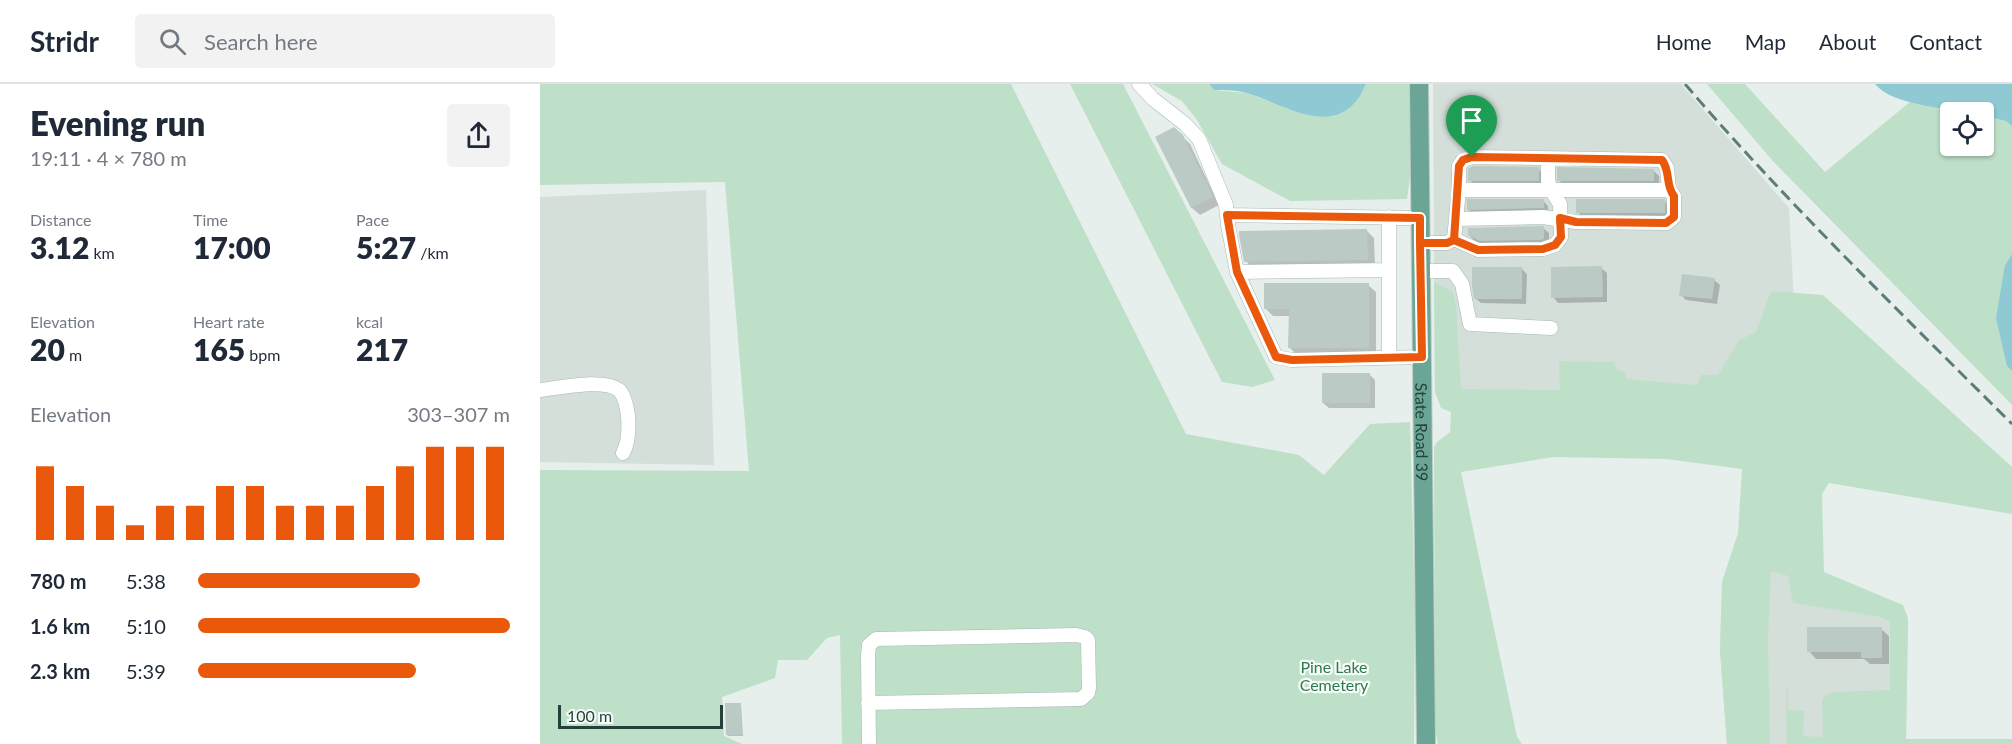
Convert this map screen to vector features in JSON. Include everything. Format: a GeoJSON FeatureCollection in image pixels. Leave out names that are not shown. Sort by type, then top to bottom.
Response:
{"type":"FeatureCollection","features":[{"type":"Feature","properties":{"kind":"main road","name":"State Road 39"},"geometry":{"type":"LineString","coordinates":[[1419,84],[1426,744]]}},
{"type":"Feature","properties":{"kind":"lane"},"geometry":{"type":"LineString","coordinates":[[1139,84],[1199,139],[1226,205],[1237,272],[1276,357],[1292,360],[1422,357]]}},
{"type":"Feature","properties":{"kind":"lane"},"geometry":{"type":"LineString","coordinates":[[1454,240],[1459,166],[1463,160],[1472,157],[1662,160],[1667,168],[1669,190],[1674,196],[1674,217],[1666,223],[1576,222],[1543,217],[1456,219]]}},
{"type":"Feature","properties":{"kind":"lane"},"geometry":{"type":"LineString","coordinates":[[1420,243],[1447,243],[1454,240],[1478,250],[1543,249],[1555,245],[1561,237],[1560,204],[1548,181],[1548,159]]}},
{"type":"Feature","properties":{"kind":"lane"},"geometry":{"type":"LineString","coordinates":[[1458,190],[1669,190]]}},
{"type":"Feature","properties":{"kind":"lane"},"geometry":{"type":"LineString","coordinates":[[1227,215],[1420,218]]}},
{"type":"Feature","properties":{"kind":"lane"},"geometry":{"type":"LineString","coordinates":[[1389,217],[1389,357]]}},
{"type":"Feature","properties":{"kind":"lane"},"geometry":{"type":"LineString","coordinates":[[1237,272],[1389,270]]}},
{"type":"Feature","properties":{"kind":"lane"},"geometry":{"type":"LineString","coordinates":[[1421,271],[1453,271],[1462,284],[1470,324],[1551,328]]}},
{"type":"Feature","properties":{"kind":"lane"},"geometry":{"type":"LineString","coordinates":[[540,390],[582,385],[609,385],[620,391],[626,405],[628,419],[628,445],[623,453]]}},
{"type":"Feature","properties":{"kind":"lane"},"geometry":{"type":"LineString","coordinates":[[868,703],[1081,699],[1088,693],[1089,688],[1088,640],[1076,635],[876,639],[869,645],[868,656],[868,703],[869,744]]}},
{"type":"Feature","properties":{"kind":"shaded area"},"geometry":{"type":"Polygon","coordinates":[[[1433,84],[1681,84],[1789,208],[1799,399],[1435,392],[1433,84]]]}},
{"type":"Feature","properties":{"kind":"shaded area"},"geometry":{"type":"Polygon","coordinates":[[[706,190],[714,465],[540,462],[540,197],[706,190]]]}},
{"type":"Feature","properties":{"kind":"shaded area"},"geometry":{"type":"Polygon","coordinates":[[[1751,560],[1903,605],[1908,619],[1906,744],[1727,744],[1720,651],[1722,582],[1751,560]]]}},
{"type":"Feature","properties":{"kind":"green space","name":"Pine Lake Cemetery"},"geometry":{"type":"Polygon","coordinates":[[[540,84],[1011,84],[1186,434],[1299,455],[1324,475],[1370,424],[1410,422],[1415,606],[1414,744],[842,744],[840,635],[827,638],[807,660],[778,660],[775,678],[722,697],[724,736],[742,744],[540,744],[540,470],[749,471],[725,182],[540,185],[540,84]]]}},
{"type":"Feature","properties":{"kind":"green space"},"geometry":{"type":"Polygon","coordinates":[[[1070,84],[1123,84],[1275,380],[1252,387],[1222,382],[1070,84]]]}},
{"type":"Feature","properties":{"kind":"green space"},"geometry":{"type":"Polygon","coordinates":[[[1152,84],[1209,84],[1214,90],[1247,93],[1271,102],[1357,100],[1366,84],[1410,84],[1411,171],[1407,199],[1290,201],[1222,164],[1197,120],[1182,101],[1152,84]]]}},
{"type":"Feature","properties":{"kind":"green space"},"geometry":{"type":"Polygon","coordinates":[[[1707,84],[1745,84],[1825,172],[1911,101],[1940,107],[1940,156],[1994,156],[1994,118],[2006,121],[2012,126],[2012,254],[2005,265],[2007,366],[2012,371],[2012,405],[1772,160],[1707,84]]]}},
{"type":"Feature","properties":{"kind":"green space"},"geometry":{"type":"Polygon","coordinates":[[[1434,282],[1453,292],[1456,306],[1461,389],[1560,390],[1559,361],[1614,362],[1616,369],[1624,371],[1627,379],[1697,385],[1701,375],[1718,375],[1739,340],[1756,332],[1771,291],[1823,295],[2012,467],[2012,514],[1829,483],[1822,494],[1824,572],[1903,605],[1908,619],[1906,739],[2012,739],[2012,744],[1787,744],[1786,689],[1788,689],[1788,710],[1804,711],[1803,736],[1823,737],[1822,699],[1832,692],[1890,690],[1890,622],[1881,617],[1793,603],[1788,576],[1771,571],[1768,636],[1770,744],[1727,744],[1720,651],[1722,582],[1738,533],[1742,469],[1666,459],[1553,457],[1461,472],[1517,737],[1522,744],[1438,744],[1435,731],[1434,447],[1450,432],[1451,412],[1441,408],[1435,392],[1434,282]]]}},
{"type":"Feature","properties":{"kind":"water"},"geometry":{"type":"Polygon","coordinates":[[[1209,84],[1366,84],[1358,98],[1346,110],[1333,116],[1319,117],[1291,110],[1246,93],[1214,90],[1209,84]]]}},
{"type":"Feature","properties":{"kind":"water"},"geometry":{"type":"Polygon","coordinates":[[[1875,84],[2012,84],[2012,126],[2006,121],[1994,118],[1994,102],[1940,102],[1940,108],[1906,101],[1882,90],[1875,84]]]}},
{"type":"Feature","properties":{"kind":"water"},"geometry":{"type":"Polygon","coordinates":[[[2012,254],[2012,371],[2007,366],[1996,318],[2005,265],[2012,254]]]}},
{"type":"Feature","properties":{"kind":"building"},"geometry":{"type":"Polygon","coordinates":[[[1174,127],[1183,135],[1213,197],[1191,208],[1155,137],[1174,127]]]}},
{"type":"Feature","properties":{"kind":"building"},"geometry":{"type":"Polygon","coordinates":[[[1473,166],[1539,167],[1539,181],[1468,181],[1468,169],[1473,166]]]}},
{"type":"Feature","properties":{"kind":"building"},"geometry":{"type":"Polygon","coordinates":[[[1557,167],[1654,169],[1654,181],[1557,181],[1557,167]]]}},
{"type":"Feature","properties":{"kind":"building"},"geometry":{"type":"Polygon","coordinates":[[[1467,199],[1544,199],[1544,208],[1467,210],[1467,199]]]}},
{"type":"Feature","properties":{"kind":"building"},"geometry":{"type":"Polygon","coordinates":[[[1576,199],[1665,199],[1665,213],[1576,213],[1576,199]]]}},
{"type":"Feature","properties":{"kind":"building"},"geometry":{"type":"Polygon","coordinates":[[[1544,226],[1544,239],[1541,240],[1480,241],[1468,235],[1468,228],[1544,226]]]}},
{"type":"Feature","properties":{"kind":"building"},"geometry":{"type":"Polygon","coordinates":[[[1367,229],[1368,260],[1244,262],[1239,235],[1239,231],[1367,229]]]}},
{"type":"Feature","properties":{"kind":"building"},"geometry":{"type":"Polygon","coordinates":[[[1602,266],[1603,297],[1551,298],[1551,267],[1602,266]]]}},
{"type":"Feature","properties":{"kind":"building"},"geometry":{"type":"Polygon","coordinates":[[[1472,267],[1522,267],[1522,299],[1474,299],[1472,267]]]}},
{"type":"Feature","properties":{"kind":"building"},"geometry":{"type":"Polygon","coordinates":[[[1682,274],[1715,278],[1712,299],[1679,296],[1682,274]]]}},
{"type":"Feature","properties":{"kind":"building"},"geometry":{"type":"Polygon","coordinates":[[[1264,283],[1369,283],[1369,348],[1288,348],[1289,309],[1264,309],[1264,283]]]}},
{"type":"Feature","properties":{"kind":"building"},"geometry":{"type":"Polygon","coordinates":[[[1322,373],[1370,373],[1370,403],[1322,403],[1322,373]]]}},
{"type":"Feature","properties":{"kind":"building"},"geometry":{"type":"Polygon","coordinates":[[[1807,627],[1882,627],[1882,658],[1861,658],[1861,652],[1807,652],[1807,627]]]}},
{"type":"Feature","properties":{"kind":"building"},"geometry":{"type":"Polygon","coordinates":[[[725,703],[741,703],[742,735],[726,735],[725,703]]]}},
{"type":"Feature","properties":{"kind":"railway"},"geometry":{"type":"LineString","coordinates":[[1685,84],[1804,215],[2012,424]]}},
{"type":"Feature","properties":{"kind":"route"},"geometry":{"type":"LineString","coordinates":[[1472,157],[1463,160],[1459,166],[1456,228],[1454,240],[1447,243],[1420,243],[1420,218],[1227,215],[1237,272],[1276,357],[1292,360],[1422,357],[1420,243],[1447,243],[1454,240],[1478,250],[1543,249],[1555,245],[1561,237],[1560,218],[1576,222],[1666,223],[1674,217],[1674,196],[1669,190],[1667,168],[1662,160],[1472,157]]}}]}
